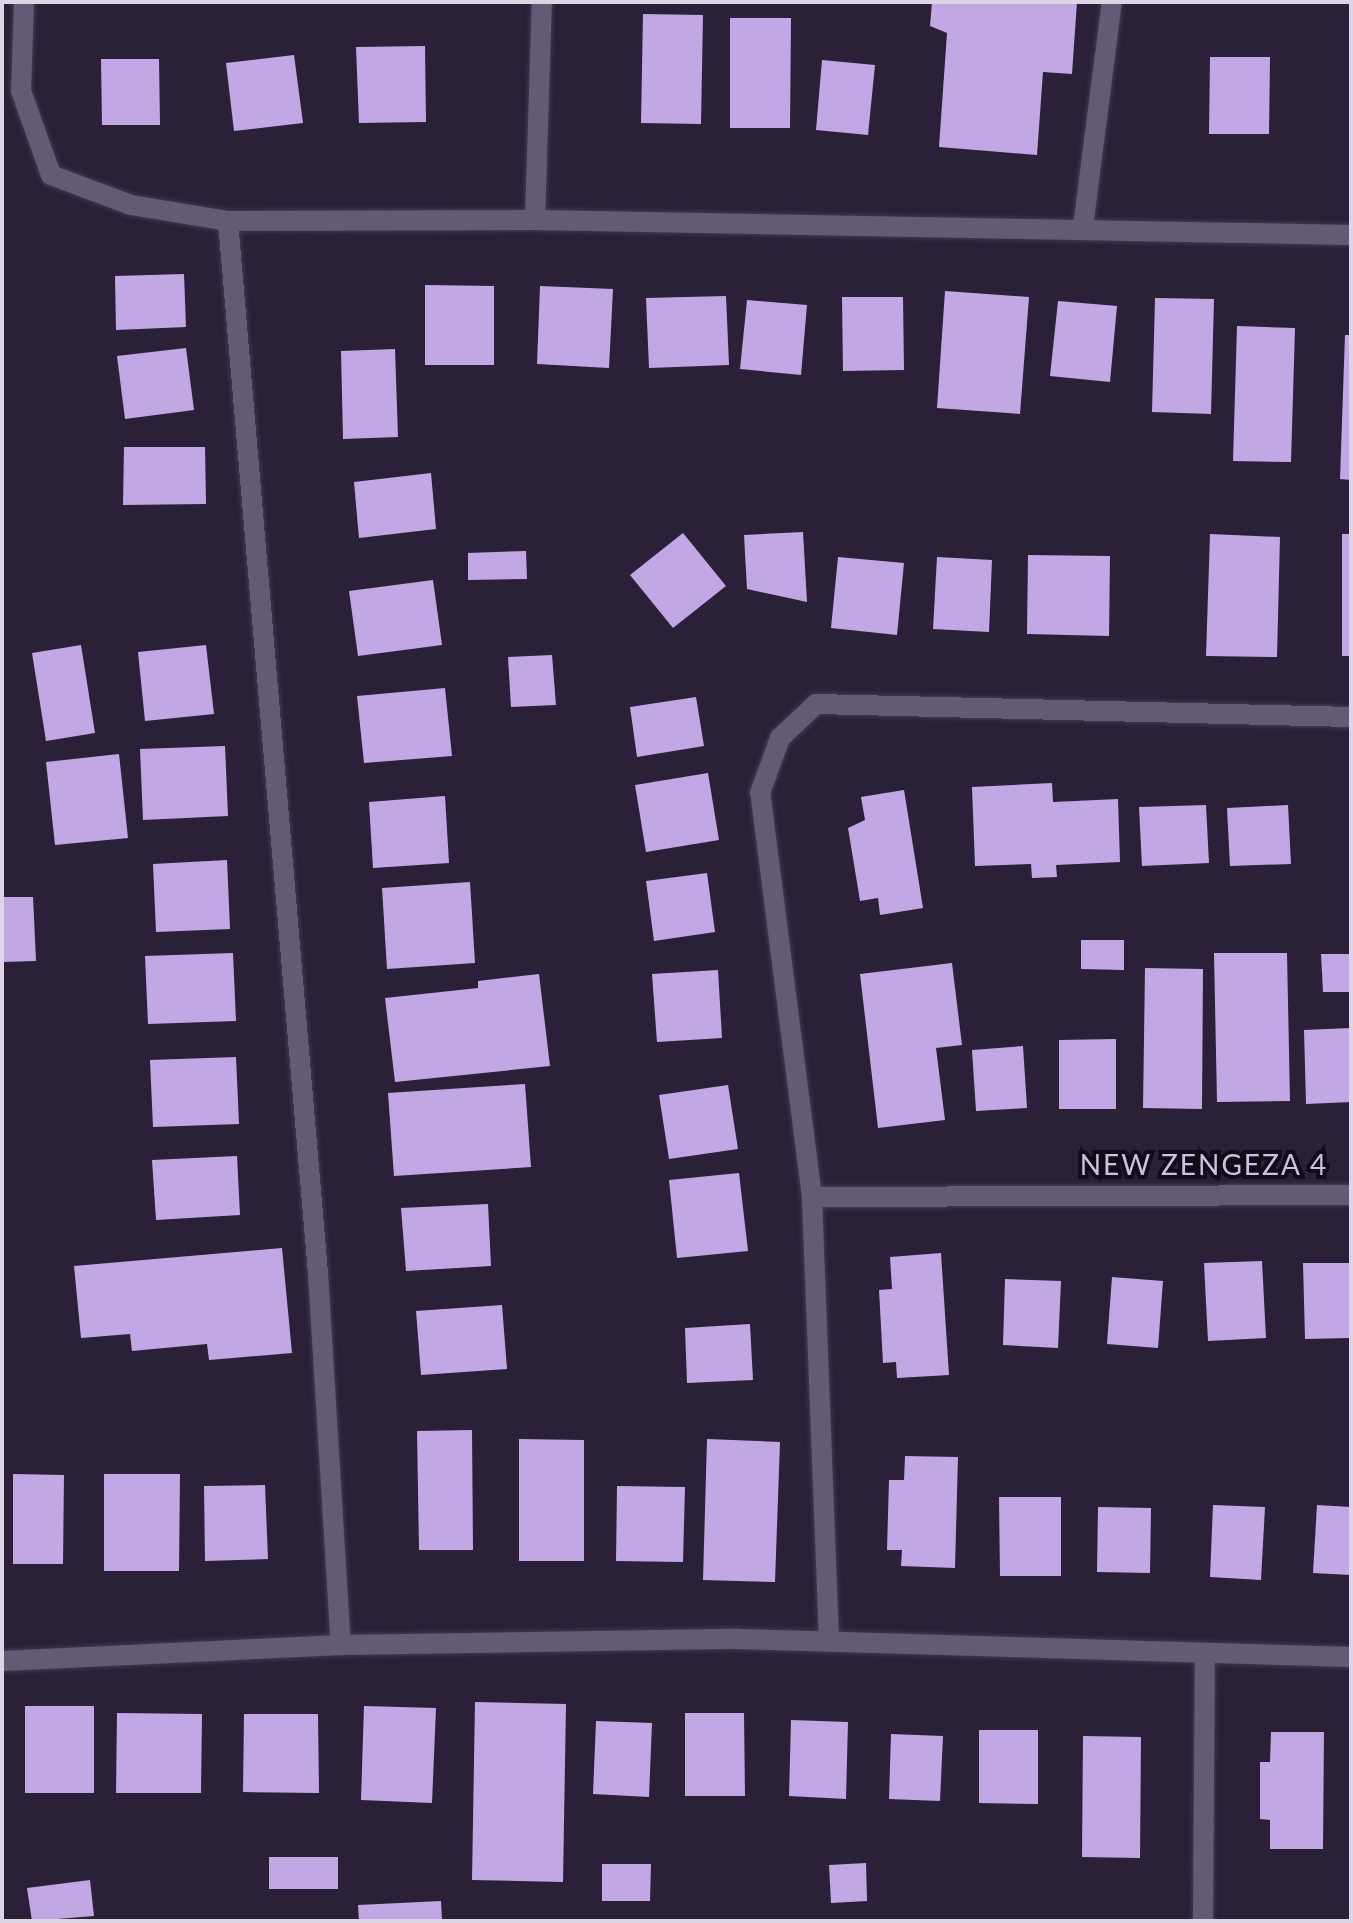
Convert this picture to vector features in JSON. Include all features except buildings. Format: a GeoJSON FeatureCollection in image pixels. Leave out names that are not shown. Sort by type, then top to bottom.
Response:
{"type":"FeatureCollection","features":[{"type":"Feature","properties":{"kind":"street"},"geometry":{"type":"LineString","coordinates":[[24,2],[21,91],[51,175],[131,205],[228,221],[535,220],[1083,227],[1351,235]]}},
{"type":"Feature","properties":{"kind":"street"},"geometry":{"type":"LineString","coordinates":[[535,220],[542,2]]}},
{"type":"Feature","properties":{"kind":"street"},"geometry":{"type":"LineString","coordinates":[[1083,227],[1112,2]]}},
{"type":"Feature","properties":{"kind":"street"},"geometry":{"type":"LineString","coordinates":[[228,221],[318,1273],[341,1645]]}},
{"type":"Feature","properties":{"kind":"street"},"geometry":{"type":"LineString","coordinates":[[829,1641],[812,1197],[760,793],[780,738],[816,704],[1351,717]]}},
{"type":"Feature","properties":{"kind":"street"},"geometry":{"type":"LineString","coordinates":[[812,1197],[1351,1195]]}},
{"type":"Feature","properties":{"kind":"street"},"geometry":{"type":"LineString","coordinates":[[2,1661],[341,1645],[829,1641],[1351,1657]]}},
{"type":"Feature","properties":{"kind":"street"},"geometry":{"type":"LineString","coordinates":[[1203,1921],[1205,1654]]}},
{"type":"Feature","properties":{"kind":"district","name":"NEW ZENGEZA 4"},"geometry":{"type":"Point","coordinates":[1204,1164]}}]}
